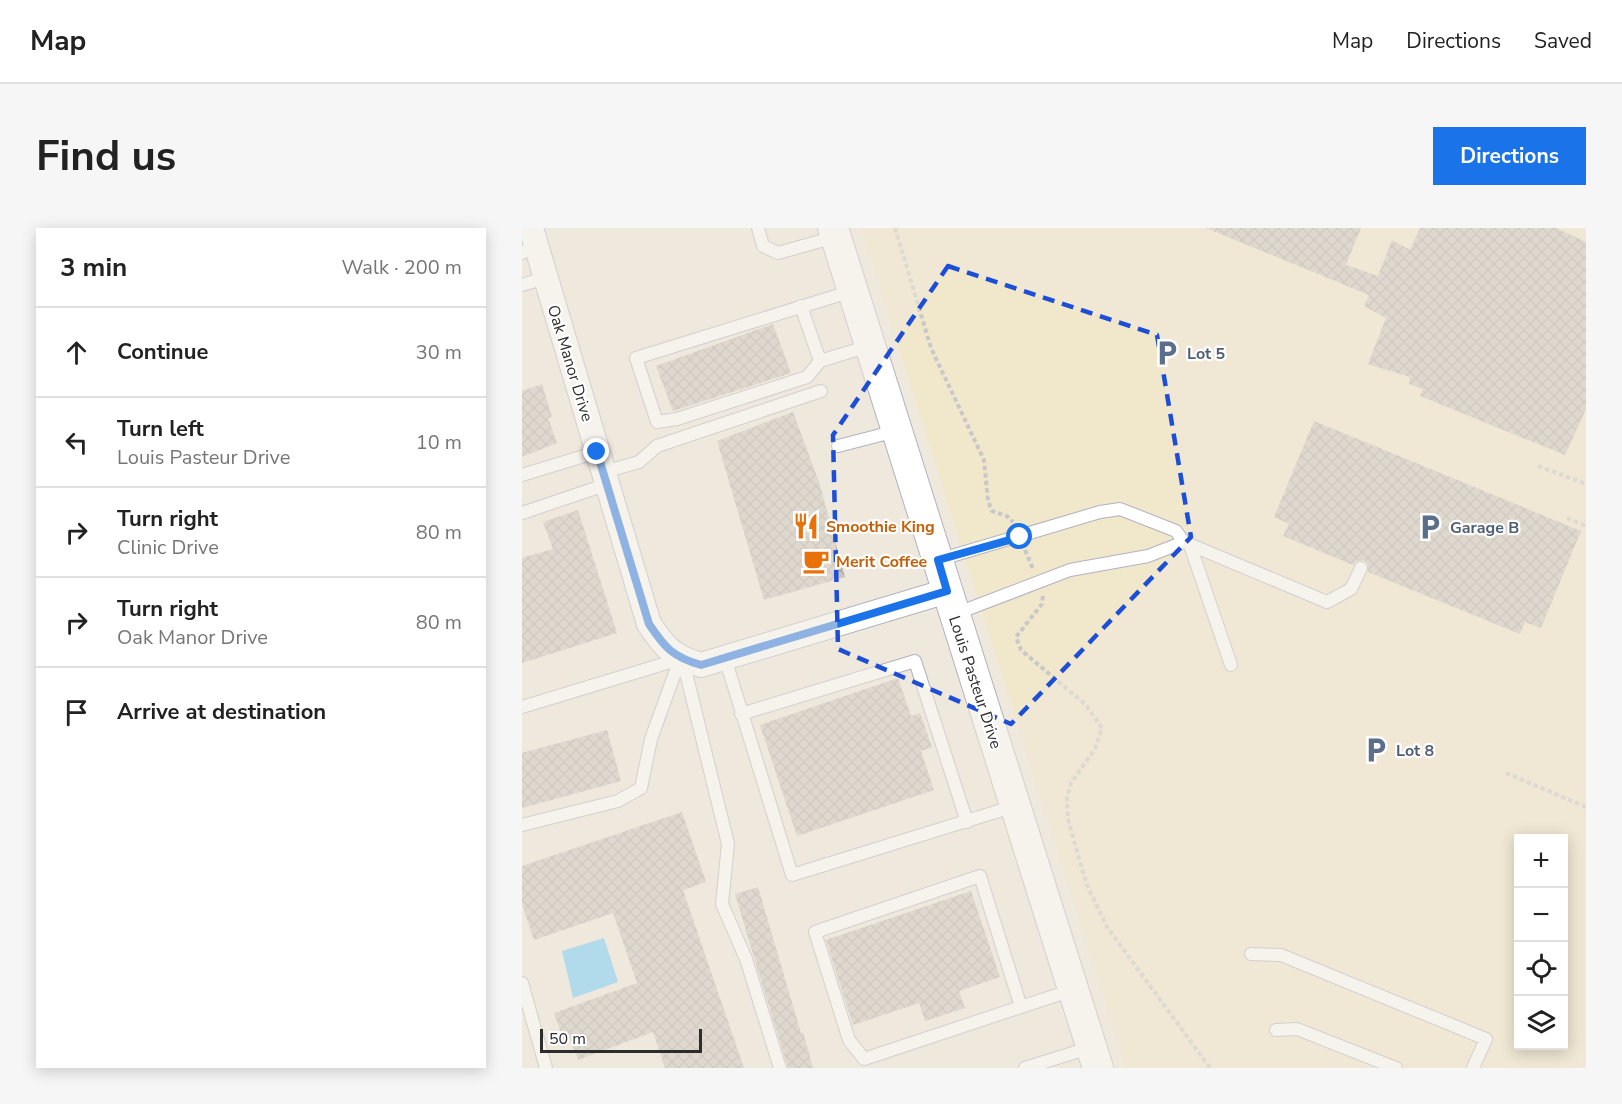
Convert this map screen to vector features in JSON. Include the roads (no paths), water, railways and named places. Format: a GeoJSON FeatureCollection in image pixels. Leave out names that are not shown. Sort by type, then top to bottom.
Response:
{"type":"FeatureCollection","features":[{"type":"Feature","properties":{"kind":"street","name":"Louis Pasteur Drive"},"geometry":{"type":"LineString","coordinates":[[834,232],[1095,1057]]}},
{"type":"Feature","properties":{"kind":"street","name":"Oak Manor Drive"},"geometry":{"type":"LineString","coordinates":[[530,242],[545,278],[649,624],[664,646],[680,659]]}},
{"type":"Feature","properties":{"kind":"street"},"geometry":{"type":"LineString","coordinates":[[680,659],[701,665],[951,603]]}},
{"type":"Feature","properties":{"kind":"lane"},"geometry":{"type":"LineString","coordinates":[[758,228],[763,246],[778,253],[834,232]]}},
{"type":"Feature","properties":{"kind":"lane"},"geometry":{"type":"LineString","coordinates":[[522,285],[545,278]]}},
{"type":"Feature","properties":{"kind":"lane"},"geometry":{"type":"LineString","coordinates":[[853,290],[636,358],[657,422],[677,418],[807,376],[820,361],[870,345]]}},
{"type":"Feature","properties":{"kind":"lane"},"geometry":{"type":"LineString","coordinates":[[801,306],[820,361]]}},
{"type":"Feature","properties":{"kind":"lane"},"geometry":{"type":"LineString","coordinates":[[522,475],[603,469],[639,462],[657,446],[821,391]]}},
{"type":"Feature","properties":{"kind":"lane"},"geometry":{"type":"LineString","coordinates":[[838,446],[897,430]]}},
{"type":"Feature","properties":{"kind":"lane"},"geometry":{"type":"LineString","coordinates":[[522,513],[603,469]]}},
{"type":"Feature","properties":{"kind":"lane"},"geometry":{"type":"LineString","coordinates":[[938,560],[1100,512],[1120,509],[1176,531],[1187,543],[1231,665]]}},
{"type":"Feature","properties":{"kind":"lane"},"geometry":{"type":"LineString","coordinates":[[951,603],[1070,570],[1148,556],[1187,543],[1327,602],[1351,589],[1361,568]]}},
{"type":"Feature","properties":{"kind":"lane"},"geometry":{"type":"LineString","coordinates":[[725,658],[792,875],[1016,806]]}},
{"type":"Feature","properties":{"kind":"lane"},"geometry":{"type":"LineString","coordinates":[[522,707],[680,659]]}},
{"type":"Feature","properties":{"kind":"lane"},"geometry":{"type":"LineString","coordinates":[[680,659],[687,677],[728,844],[722,904],[746,959],[780,1068]]}},
{"type":"Feature","properties":{"kind":"lane"},"geometry":{"type":"LineString","coordinates":[[522,825],[618,801],[641,788],[651,739],[680,659]]}},
{"type":"Feature","properties":{"kind":"lane"},"geometry":{"type":"LineString","coordinates":[[741,714],[915,661],[967,822]]}},
{"type":"Feature","properties":{"kind":"lane"},"geometry":{"type":"LineString","coordinates":[[1021,1007],[980,876],[815,932],[849,1040],[864,1059],[1021,1007],[1074,989]]}},
{"type":"Feature","properties":{"kind":"lane"},"geometry":{"type":"LineString","coordinates":[[1251,954],[1281,955],[1486,1039],[1473,1068]]}},
{"type":"Feature","properties":{"kind":"lane"},"geometry":{"type":"LineString","coordinates":[[522,983],[546,1068]]}},
{"type":"Feature","properties":{"kind":"lane"},"geometry":{"type":"LineString","coordinates":[[1276,1030],[1297,1029],[1396,1068]]}},
{"type":"Feature","properties":{"kind":"lane"},"geometry":{"type":"LineString","coordinates":[[1025,1068],[1095,1057]]}},
{"type":"Feature","properties":{"kind":"water"},"geometry":{"type":"Polygon","coordinates":[[[604,938],[618,982],[573,998],[562,951],[604,938]]]}},
{"type":"Feature","properties":{"kind":"place","name":"Lot 5"},"geometry":{"type":"Point","coordinates":[1167,353]}},
{"type":"Feature","properties":{"kind":"place","name":"Smoothie King"},"geometry":{"type":"Point","coordinates":[806,526]}},
{"type":"Feature","properties":{"kind":"place","name":"Garage B"},"geometry":{"type":"Point","coordinates":[1430,527]}},
{"type":"Feature","properties":{"kind":"place","name":"Merit Coffee"},"geometry":{"type":"Point","coordinates":[816,561]}},
{"type":"Feature","properties":{"kind":"place","name":"Lot 8"},"geometry":{"type":"Point","coordinates":[1376,750]}}]}
